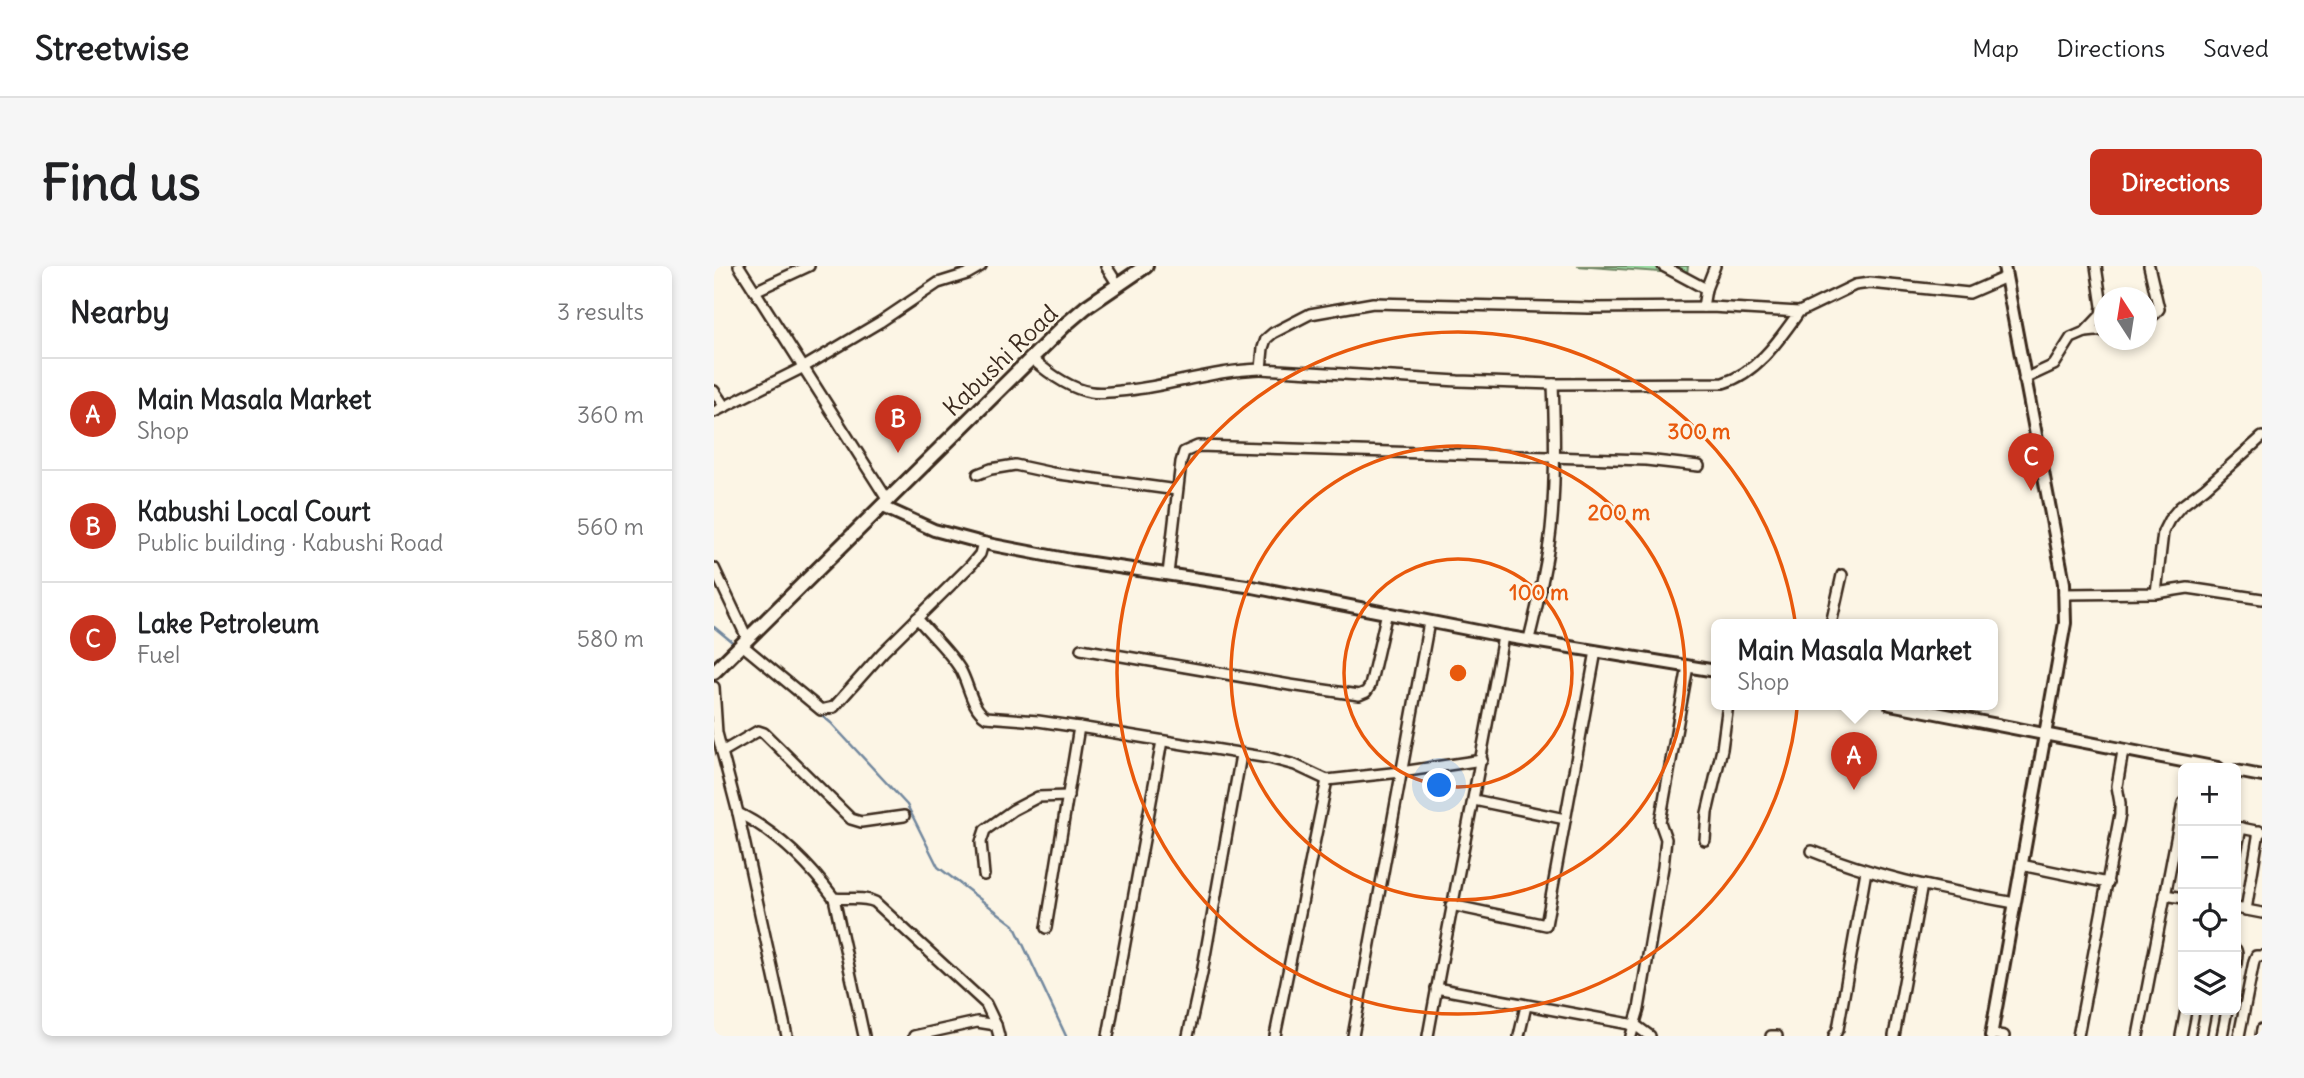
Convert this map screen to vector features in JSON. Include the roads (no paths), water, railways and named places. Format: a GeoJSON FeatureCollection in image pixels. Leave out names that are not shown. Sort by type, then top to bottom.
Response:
{"type":"FeatureCollection","features":[{"type":"Feature","properties":{"kind":"main road","name":"Kabushi Road"},"geometry":{"type":"LineString","coordinates":[[714,672],[1031,358],[1086,307],[1146,266]]}},
{"type":"Feature","properties":{"kind":"street"},"geometry":{"type":"LineString","coordinates":[[739,266],[884,502],[933,530],[1071,560],[1253,587],[1503,636],[1711,670]]}},
{"type":"Feature","properties":{"kind":"street"},"geometry":{"type":"LineString","coordinates":[[755,291],[809,266]]}},
{"type":"Feature","properties":{"kind":"street"},"geometry":{"type":"LineString","coordinates":[[714,412],[804,368],[938,283],[967,274],[981,266]]}},
{"type":"Feature","properties":{"kind":"street"},"geometry":{"type":"LineString","coordinates":[[1106,266],[1118,285]]}},
{"type":"Feature","properties":{"kind":"street"},"geometry":{"type":"LineString","coordinates":[[1663,266],[1676,269],[1706,289]]}},
{"type":"Feature","properties":{"kind":"street"},"geometry":{"type":"LineString","coordinates":[[1703,307],[1706,289],[1715,266]]}},
{"type":"Feature","properties":{"kind":"street"},"geometry":{"type":"LineString","coordinates":[[2085,332],[2101,315],[2096,266]]}},
{"type":"Feature","properties":{"kind":"street"},"geometry":{"type":"LineString","coordinates":[[2149,266],[2154,287]]}},
{"type":"Feature","properties":{"kind":"street"},"geometry":{"type":"LineString","coordinates":[[1031,358],[1046,372],[1090,392],[1158,387],[1199,376],[1261,369],[1553,384],[1723,383],[1748,372],[1779,340],[1799,312],[1855,285],[1870,283],[1969,293],[2005,272],[2064,594],[2065,622],[1991,1035],[2004,1036]]}},
{"type":"Feature","properties":{"kind":"street"},"geometry":{"type":"LineString","coordinates":[[1261,369],[1266,339],[1273,333],[1310,314],[1373,303],[1601,308],[1703,307],[1799,312]]}},
{"type":"Feature","properties":{"kind":"street"},"geometry":{"type":"LineString","coordinates":[[2024,379],[2054,365],[2071,338],[2094,331]]}},
{"type":"Feature","properties":{"kind":"street"},"geometry":{"type":"LineString","coordinates":[[1529,639],[1547,556],[1555,458],[1553,384]]}},
{"type":"Feature","properties":{"kind":"street"},"geometry":{"type":"LineString","coordinates":[[714,391],[725,407]]}},
{"type":"Feature","properties":{"kind":"street"},"geometry":{"type":"LineString","coordinates":[[2156,593],[2163,532],[2169,520],[2180,507],[2262,437]]}},
{"type":"Feature","properties":{"kind":"street"},"geometry":{"type":"LineString","coordinates":[[1168,574],[1184,452],[1198,446],[1646,460],[1699,466]]}},
{"type":"Feature","properties":{"kind":"street"},"geometry":{"type":"LineString","coordinates":[[978,474],[1015,465],[1177,490]]}},
{"type":"Feature","properties":{"kind":"street"},"geometry":{"type":"LineString","coordinates":[[714,568],[743,642],[821,710],[828,710],[834,707],[883,652],[971,565],[980,554],[983,542]]}},
{"type":"Feature","properties":{"kind":"street"},"geometry":{"type":"LineString","coordinates":[[1832,619],[1842,575]]}},
{"type":"Feature","properties":{"kind":"street"},"geometry":{"type":"LineString","coordinates":[[2064,594],[2156,593],[2200,588],[2262,599]]}},
{"type":"Feature","properties":{"kind":"street"},"geometry":{"type":"LineString","coordinates":[[1081,649],[1359,695],[1370,687],[1387,612]]}},
{"type":"Feature","properties":{"kind":"street"},"geometry":{"type":"LineString","coordinates":[[917,618],[960,668],[980,714],[986,717],[1038,721],[1269,758],[1295,765],[1327,780],[1482,760]]}},
{"type":"Feature","properties":{"kind":"street"},"geometry":{"type":"LineString","coordinates":[[1353,1036],[1429,622]]}},
{"type":"Feature","properties":{"kind":"street"},"geometry":{"type":"LineString","coordinates":[[1428,1036],[1451,905],[1482,760],[1503,636]]}},
{"type":"Feature","properties":{"kind":"street"},"geometry":{"type":"LineString","coordinates":[[1451,905],[1546,925],[1596,651]]}},
{"type":"Feature","properties":{"kind":"street"},"geometry":{"type":"LineString","coordinates":[[1631,1036],[1663,866],[1666,839],[1660,822],[1688,666]]}},
{"type":"Feature","properties":{"kind":"street"},"geometry":{"type":"LineString","coordinates":[[714,687],[716,731],[738,813],[786,1036]]}},
{"type":"Feature","properties":{"kind":"street"},"geometry":{"type":"LineString","coordinates":[[1705,840],[1707,813],[1722,748],[1727,710]]}},
{"type":"Feature","properties":{"kind":"street"},"geometry":{"type":"LineString","coordinates":[[1920,710],[2178,763]]}},
{"type":"Feature","properties":{"kind":"street"},"geometry":{"type":"LineString","coordinates":[[1046,928],[1079,727]]}},
{"type":"Feature","properties":{"kind":"street"},"geometry":{"type":"LineString","coordinates":[[722,752],[758,731],[764,733],[851,819],[861,822],[904,816]]}},
{"type":"Feature","properties":{"kind":"street"},"geometry":{"type":"LineString","coordinates":[[1108,1036],[1162,741]]}},
{"type":"Feature","properties":{"kind":"street"},"geometry":{"type":"LineString","coordinates":[[2078,1036],[2120,814],[2117,786],[2123,751]]}},
{"type":"Feature","properties":{"kind":"street"},"geometry":{"type":"LineString","coordinates":[[1188,1036],[1241,755]]}},
{"type":"Feature","properties":{"kind":"street"},"geometry":{"type":"LineString","coordinates":[[2241,772],[2262,776]]}},
{"type":"Feature","properties":{"kind":"street"},"geometry":{"type":"LineString","coordinates":[[1275,1036],[1327,780]]}},
{"type":"Feature","properties":{"kind":"street"},"geometry":{"type":"LineString","coordinates":[[984,875],[981,842],[985,830],[1013,810],[1038,797],[1068,796]]}},
{"type":"Feature","properties":{"kind":"street"},"geometry":{"type":"LineString","coordinates":[[1474,800],[1565,819]]}},
{"type":"Feature","properties":{"kind":"street"},"geometry":{"type":"LineString","coordinates":[[738,813],[758,823],[779,839],[812,869],[834,898],[864,1036]]}},
{"type":"Feature","properties":{"kind":"street"},"geometry":{"type":"LineString","coordinates":[[2138,1036],[2180,826]]}},
{"type":"Feature","properties":{"kind":"street"},"geometry":{"type":"LineString","coordinates":[[2241,828],[2260,832],[2246,910]]}},
{"type":"Feature","properties":{"kind":"street"},"geometry":{"type":"LineString","coordinates":[[1812,851],[1866,871],[2014,903]]}},
{"type":"Feature","properties":{"kind":"street"},"geometry":{"type":"LineString","coordinates":[[2021,865],[2108,883]]}},
{"type":"Feature","properties":{"kind":"street"},"geometry":{"type":"LineString","coordinates":[[1834,1036],[1838,1029],[1866,871]]}},
{"type":"Feature","properties":{"kind":"street"},"geometry":{"type":"LineString","coordinates":[[1894,1036],[1923,885]]}},
{"type":"Feature","properties":{"kind":"street"},"geometry":{"type":"LineString","coordinates":[[2165,895],[2178,897]]}},
{"type":"Feature","properties":{"kind":"street"},"geometry":{"type":"LineString","coordinates":[[834,898],[866,898],[875,902],[986,1004],[999,1036]]}},
{"type":"Feature","properties":{"kind":"street"},"geometry":{"type":"LineString","coordinates":[[2241,909],[2262,913]]}},
{"type":"Feature","properties":{"kind":"street"},"geometry":{"type":"LineString","coordinates":[[2239,1036],[2254,961],[2256,957],[2262,956]]}},
{"type":"Feature","properties":{"kind":"street"},"geometry":{"type":"LineString","coordinates":[[1436,988],[1635,1025],[1650,1036]]}},
{"type":"Feature","properties":{"kind":"street"},"geometry":{"type":"LineString","coordinates":[[1519,1036],[1526,1006]]}},
{"type":"Feature","properties":{"kind":"street"},"geometry":{"type":"LineString","coordinates":[[2181,1036],[2185,1015]]}},
{"type":"Feature","properties":{"kind":"street"},"geometry":{"type":"LineString","coordinates":[[2201,1036],[2205,1015]]}},
{"type":"Feature","properties":{"kind":"street"},"geometry":{"type":"LineString","coordinates":[[2222,1036],[2226,1015]]}},
{"type":"Feature","properties":{"kind":"street"},"geometry":{"type":"LineString","coordinates":[[914,1036],[936,1034],[977,1022],[996,1025]]}},
{"type":"Feature","properties":{"kind":"street"},"geometry":{"type":"LineString","coordinates":[[2261,1036],[2262,1029]]}},
{"type":"Feature","properties":{"kind":"street"},"geometry":{"type":"LineString","coordinates":[[1771,1036],[1777,1036]]}},
{"type":"Feature","properties":{"kind":"waterway"},"geometry":{"type":"LineString","coordinates":[[714,627],[737,646]]}},
{"type":"Feature","properties":{"kind":"waterway"},"geometry":{"type":"LineString","coordinates":[[818,712],[907,805],[938,867],[1014,925],[1066,1036]]}},
{"type":"Feature","properties":{"kind":"place","name":"Kabushi Local Court"},"geometry":{"type":"Point","coordinates":[898,453]}},
{"type":"Feature","properties":{"kind":"place","name":"Lake Petroleum"},"geometry":{"type":"Point","coordinates":[2031,491]}},
{"type":"Feature","properties":{"kind":"place","name":"Main Masala Market"},"geometry":{"type":"Point","coordinates":[1854,790]}}]}
